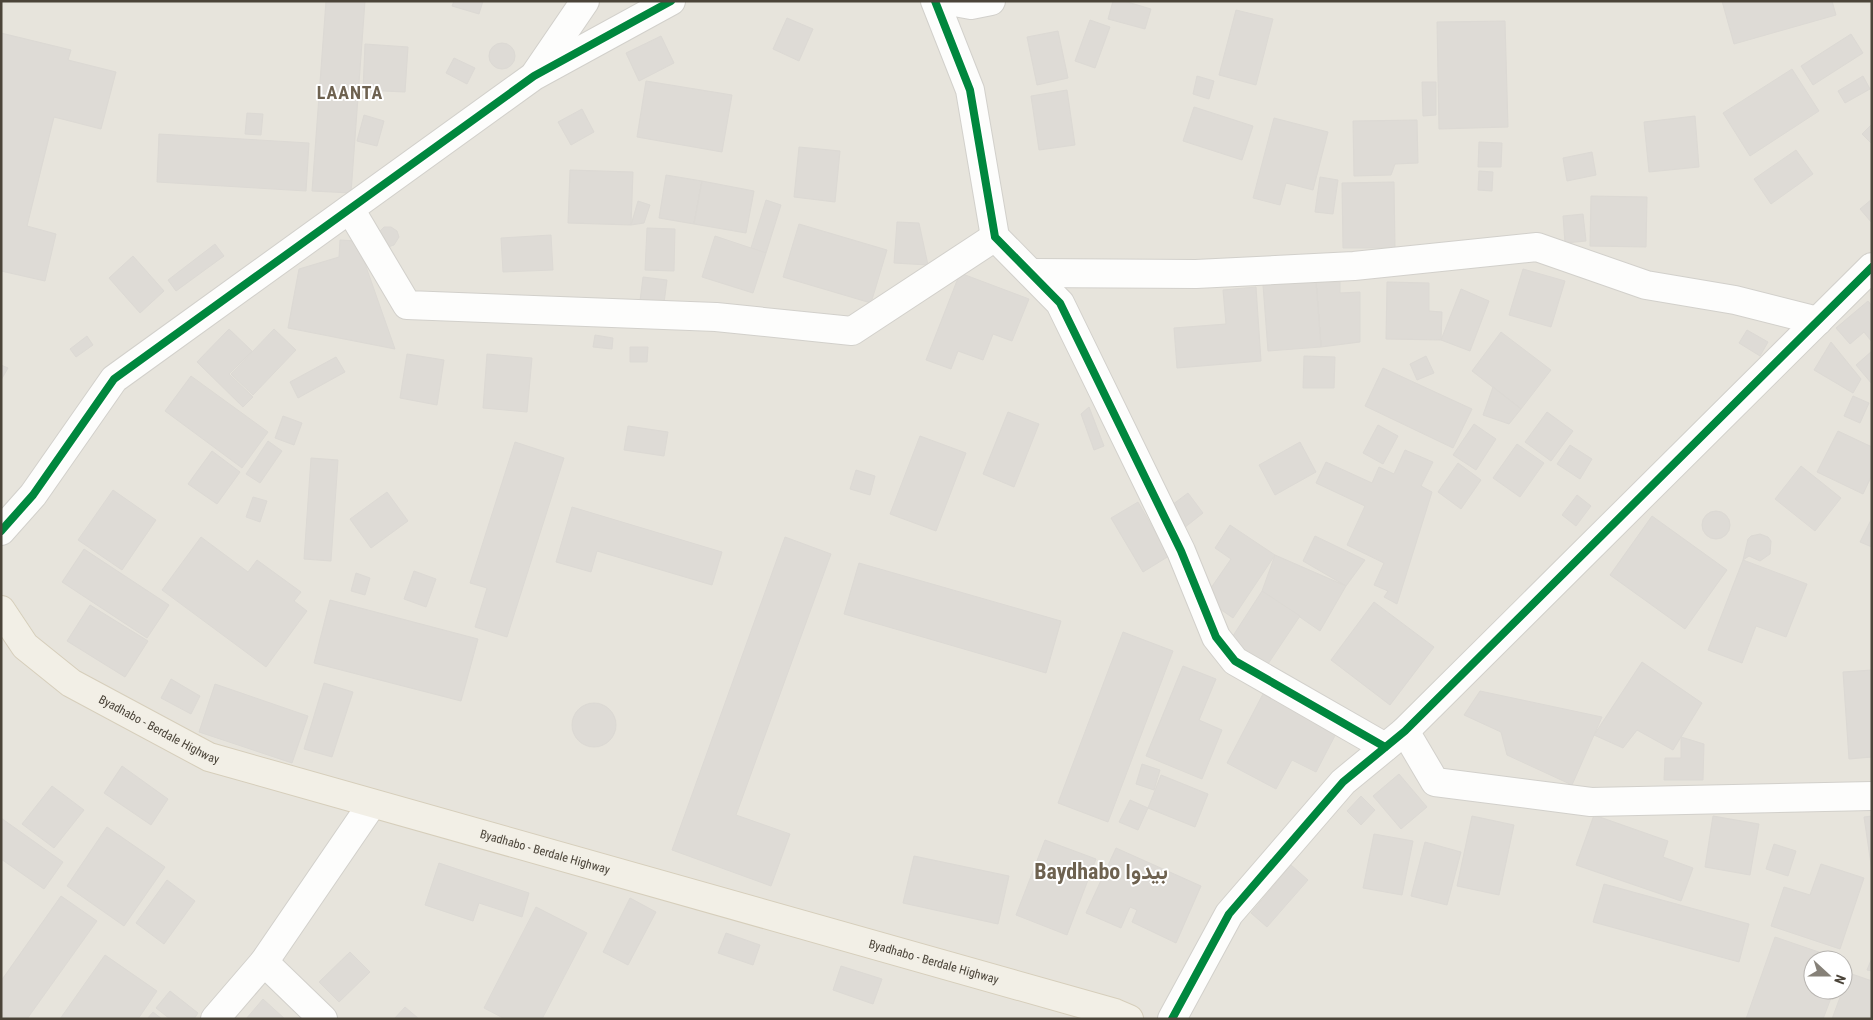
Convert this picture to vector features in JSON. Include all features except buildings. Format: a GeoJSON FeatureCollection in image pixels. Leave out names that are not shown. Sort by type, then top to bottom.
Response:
{"type":"FeatureCollection","features":[{"type":"Feature","properties":{"kind":"main road","name":"Byadhabo - Berdale Highway"},"geometry":{"type":"LineString","coordinates":[[1,610],[25,646],[71,683],[209,757],[1119,1017]]}},
{"type":"Feature","properties":{"kind":"street"},"geometry":{"type":"LineString","coordinates":[[534,76],[585,1]]}},
{"type":"Feature","properties":{"kind":"street"},"geometry":{"type":"LineString","coordinates":[[1,531],[33,495],[114,379],[534,76],[671,1]]}},
{"type":"Feature","properties":{"kind":"street"},"geometry":{"type":"LineString","coordinates":[[935,1],[970,90],[995,237],[1060,303],[1181,551],[1216,637],[1235,661],[1395,739],[1435,782],[1591,802],[1872,796]]}},
{"type":"Feature","properties":{"kind":"street"},"geometry":{"type":"LineString","coordinates":[[949,1],[971,5],[991,1]]}},
{"type":"Feature","properties":{"kind":"street"},"geometry":{"type":"LineString","coordinates":[[350,209],[406,305],[716,317],[852,331],[995,237]]}},
{"type":"Feature","properties":{"kind":"street"},"geometry":{"type":"LineString","coordinates":[[1031,273],[1196,274],[1354,266],[1537,246],[1646,285],[1736,300],[1818,321]]}},
{"type":"Feature","properties":{"kind":"street"},"geometry":{"type":"LineString","coordinates":[[1172,1019],[1229,914],[1343,782],[1395,739],[1872,267]]}},
{"type":"Feature","properties":{"kind":"street"},"geometry":{"type":"LineString","coordinates":[[215,1019],[264,962],[372,804]]}},
{"type":"Feature","properties":{"kind":"street"},"geometry":{"type":"LineString","coordinates":[[264,962],[323,1019]]}},
{"type":"Feature","properties":{"kind":"shaded area"},"geometry":{"type":"Polygon","coordinates":[[[1,1],[1872,1],[1872,1019],[1,1019],[1,1]]]}},
{"type":"Feature","properties":{"kind":"cycle path"},"geometry":{"type":"LineString","coordinates":[[1,531],[33,495],[114,379],[534,76],[671,1]]}},
{"type":"Feature","properties":{"kind":"cycle path"},"geometry":{"type":"LineString","coordinates":[[935,1],[970,90],[995,237],[1060,303],[1181,551],[1216,637],[1235,661],[1385,747]]}},
{"type":"Feature","properties":{"kind":"cycle path"},"geometry":{"type":"LineString","coordinates":[[1172,1019],[1229,914],[1343,782],[1405,731],[1872,267]]}},
{"type":"Feature","properties":{"kind":"district","name":"LAANTA"},"geometry":{"type":"Point","coordinates":[350,93]}},
{"type":"Feature","properties":{"kind":"district","name":"Baydhabo بيدوا"},"geometry":{"type":"Point","coordinates":[1101,871]}}]}
